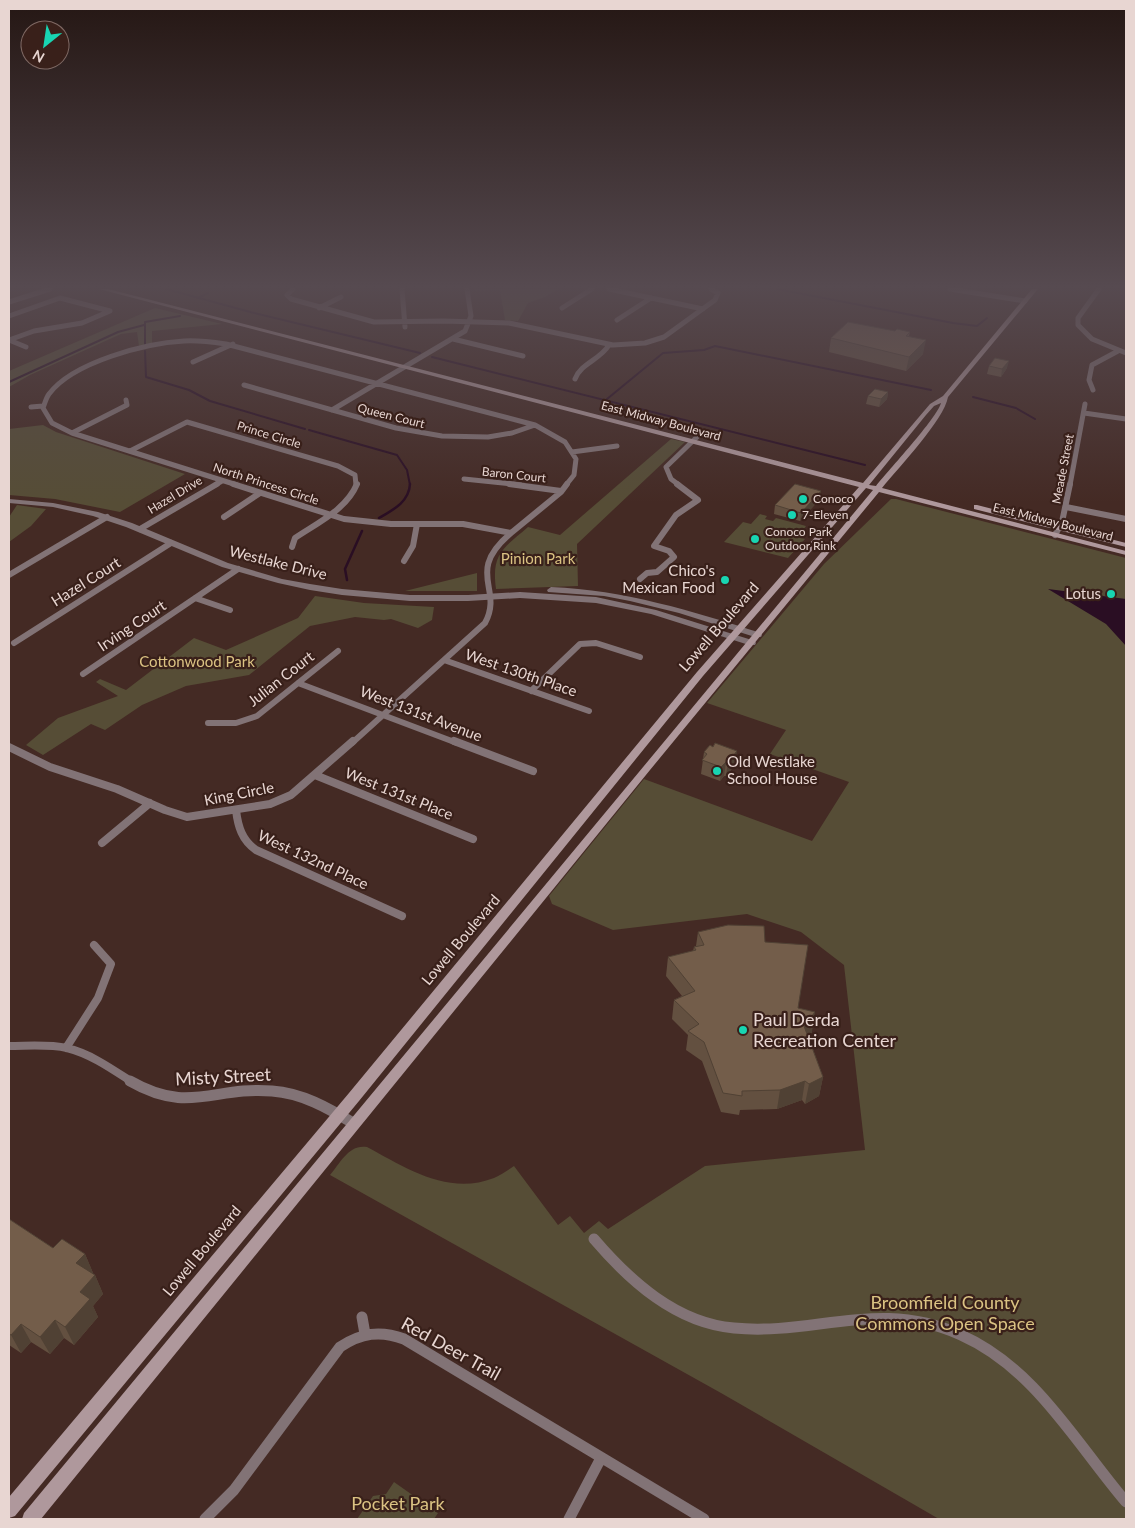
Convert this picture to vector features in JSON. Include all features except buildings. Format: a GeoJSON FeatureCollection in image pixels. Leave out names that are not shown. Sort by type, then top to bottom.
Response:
{"type":"FeatureCollection","features":[{"type":"Feature","properties":{"kind":"main road","name":"East Midway Boulevard"},"geometry":{"type":"LineString","coordinates":[[390,360],[409,365]]}},
{"type":"Feature","properties":{"kind":"main road","name":"East Midway Boulevard"},"geometry":{"type":"LineString","coordinates":[[391,360],[1057,532],[1126,553]]}},
{"type":"Feature","properties":{"kind":"main road","name":"Lowell Boulevard"},"geometry":{"type":"LineString","coordinates":[[9,1510],[561,846],[700,674],[932,405],[945,397],[976,360]]}},
{"type":"Feature","properties":{"kind":"main road","name":"Lowell Boulevard"},"geometry":{"type":"LineString","coordinates":[[30,1519],[353,1123],[697,706],[755,639],[915,443],[943,408],[945,397]]}},
{"type":"Feature","properties":{"kind":"main road"},"geometry":{"type":"LineString","coordinates":[[915,443],[909,440],[919,428],[918,421]]}},
{"type":"Feature","properties":{"kind":"main road","name":"East Midway Boulevard"},"geometry":{"type":"LineString","coordinates":[[1057,532],[1126,546]]}},
{"type":"Feature","properties":{"kind":"main road"},"geometry":{"type":"LineString","coordinates":[[772,618],[783,593],[782,588],[777,587]]}},
{"type":"Feature","properties":{"kind":"main road"},"geometry":{"type":"LineString","coordinates":[[536,902],[528,897],[529,893],[552,863],[561,846]]}},
{"type":"Feature","properties":{"kind":"street"},"geometry":{"type":"LineString","coordinates":[[31,407],[43,406],[48,393],[60,382],[107,360]]}},
{"type":"Feature","properties":{"kind":"street"},"geometry":{"type":"LineString","coordinates":[[192,362],[198,360]]}},
{"type":"Feature","properties":{"kind":"street"},"geometry":{"type":"LineString","coordinates":[[294,360],[535,425],[557,436],[572,452],[617,446]]}},
{"type":"Feature","properties":{"kind":"street"},"geometry":{"type":"LineString","coordinates":[[332,410],[417,360]]}},
{"type":"Feature","properties":{"kind":"street"},"geometry":{"type":"LineString","coordinates":[[575,379],[578,371],[593,360]]}},
{"type":"Feature","properties":{"kind":"street"},"geometry":{"type":"LineString","coordinates":[[1093,390],[1089,380],[1092,365],[1101,360]]}},
{"type":"Feature","properties":{"kind":"street","name":"Queen Court"},"geometry":{"type":"LineString","coordinates":[[244,385],[415,433],[448,438],[486,438],[511,434],[535,425]]}},
{"type":"Feature","properties":{"kind":"street"},"geometry":{"type":"LineString","coordinates":[[72,433],[127,405],[126,400]]}},
{"type":"Feature","properties":{"kind":"street","name":"Meade Street"},"geometry":{"type":"LineString","coordinates":[[1057,532],[1066,507],[1085,404]]}},
{"type":"Feature","properties":{"kind":"street","name":"North Princess Circle"},"geometry":{"type":"LineString","coordinates":[[43,406],[46,417],[52,423],[72,433],[329,515],[369,523],[463,524],[511,534]]}},
{"type":"Feature","properties":{"kind":"street"},"geometry":{"type":"LineString","coordinates":[[1084,413],[1126,420]]}},
{"type":"Feature","properties":{"kind":"street","name":"Prince Circle"},"geometry":{"type":"LineString","coordinates":[[130,451],[187,422],[338,466],[355,474],[358,482],[353,494],[347,501],[329,515]]}},
{"type":"Feature","properties":{"kind":"street"},"geometry":{"type":"LineString","coordinates":[[640,579],[647,573],[658,572],[674,557],[669,551],[654,546],[670,520],[683,507],[698,500],[671,479],[666,467],[695,439]]}},
{"type":"Feature","properties":{"kind":"street","name":"King Circle"},"geometry":{"type":"LineString","coordinates":[[9,747],[43,764],[117,789],[188,817],[236,810],[282,800],[301,788],[384,715],[489,618],[486,564],[492,552],[568,485],[576,473],[577,467],[572,452]]}},
{"type":"Feature","properties":{"kind":"street","name":"Baron Court"},"geometry":{"type":"LineString","coordinates":[[464,480],[561,491]]}},
{"type":"Feature","properties":{"kind":"street","name":"Hazel Drive"},"geometry":{"type":"LineString","coordinates":[[140,529],[222,481]]}},
{"type":"Feature","properties":{"kind":"street"},"geometry":{"type":"LineString","coordinates":[[224,517],[260,493]]}},
{"type":"Feature","properties":{"kind":"street","name":"Westlake Drive"},"geometry":{"type":"LineString","coordinates":[[9,501],[53,505],[106,517],[238,569],[281,581],[342,592],[410,598],[520,595],[611,602],[755,639]]}},
{"type":"Feature","properties":{"kind":"street"},"geometry":{"type":"LineString","coordinates":[[1066,507],[1126,519]]}},
{"type":"Feature","properties":{"kind":"street"},"geometry":{"type":"LineString","coordinates":[[292,546],[295,538],[329,515]]}},
{"type":"Feature","properties":{"kind":"street"},"geometry":{"type":"LineString","coordinates":[[9,575],[106,517]]}},
{"type":"Feature","properties":{"kind":"street"},"geometry":{"type":"LineString","coordinates":[[404,561],[413,546],[417,524]]}},
{"type":"Feature","properties":{"kind":"street","name":"Hazel Court"},"geometry":{"type":"LineString","coordinates":[[14,643],[172,543]]}},
{"type":"Feature","properties":{"kind":"street","name":"Irving Court"},"geometry":{"type":"LineString","coordinates":[[83,674],[238,569]]}},
{"type":"Feature","properties":{"kind":"street"},"geometry":{"type":"LineString","coordinates":[[195,598],[230,610]]}},
{"type":"Feature","properties":{"kind":"street"},"geometry":{"type":"LineString","coordinates":[[532,691],[580,644],[596,643],[640,657]]}},
{"type":"Feature","properties":{"kind":"street","name":"Julian Court"},"geometry":{"type":"LineString","coordinates":[[208,723],[236,723],[250,719],[338,651]]}},
{"type":"Feature","properties":{"kind":"street","name":"West 130th Place"},"geometry":{"type":"LineString","coordinates":[[444,660],[590,711]]}},
{"type":"Feature","properties":{"kind":"street","name":"West 131st Avenue"},"geometry":{"type":"LineString","coordinates":[[298,683],[534,770]]}},
{"type":"Feature","properties":{"kind":"street","name":"West 131st Place"},"geometry":{"type":"LineString","coordinates":[[315,775],[473,839]]}},
{"type":"Feature","properties":{"kind":"street"},"geometry":{"type":"LineString","coordinates":[[102,843],[150,803]]}},
{"type":"Feature","properties":{"kind":"street","name":"West 132nd Place"},"geometry":{"type":"LineString","coordinates":[[236,810],[240,836],[248,845],[402,916]]}},
{"type":"Feature","properties":{"kind":"street"},"geometry":{"type":"LineString","coordinates":[[66,1048],[97,1001],[109,974],[111,964],[94,945]]}},
{"type":"Feature","properties":{"kind":"street","name":"Misty Street"},"geometry":{"type":"LineString","coordinates":[[9,1046],[66,1048],[86,1055],[146,1089],[171,1097],[200,1098],[240,1092],[274,1090],[303,1096],[353,1123]]}},
{"type":"Feature","properties":{"kind":"street"},"geometry":{"type":"LineString","coordinates":[[594,1239],[619,1268],[651,1295],[679,1311],[707,1322],[723,1326],[755,1329],[884,1316],[933,1325],[975,1342],[1005,1362],[1038,1391],[1126,1502]]}},
{"type":"Feature","properties":{"kind":"street"},"geometry":{"type":"LineString","coordinates":[[362,1317],[365,1334]]}},
{"type":"Feature","properties":{"kind":"street","name":"Red Deer Trail"},"geometry":{"type":"LineString","coordinates":[[205,1519],[234,1490],[340,1347],[352,1339],[378,1332],[392,1334],[404,1339],[704,1519]]}},
{"type":"Feature","properties":{"kind":"street"},"geometry":{"type":"LineString","coordinates":[[569,1519],[601,1458]]}},
{"type":"Feature","properties":{"kind":"green space"},"geometry":{"type":"Polygon","coordinates":[[[34,360],[63,360],[9,387],[9,371],[34,360]]]}},
{"type":"Feature","properties":{"kind":"green space"},"geometry":{"type":"Polygon","coordinates":[[[43,425],[56,432],[185,474],[120,512],[55,499],[9,495],[9,429],[43,425]]]}},
{"type":"Feature","properties":{"kind":"green space","name":"Pinion Park"},"geometry":{"type":"Polygon","coordinates":[[[671,439],[685,442],[577,544],[578,586],[496,589],[495,577],[498,559],[501,552],[512,540],[528,527],[560,535],[671,439]]]}},
{"type":"Feature","properties":{"kind":"green space","name":"Broomfield County Commons Open Space"},"geometry":{"type":"Polygon","coordinates":[[[891,499],[1126,558],[1126,1519],[939,1519],[721,1393],[330,1175],[350,1151],[361,1147],[367,1147],[412,1171],[428,1177],[460,1184],[477,1183],[494,1178],[514,1166],[558,1225],[570,1216],[584,1233],[599,1221],[608,1229],[705,1166],[865,1150],[844,965],[801,932],[747,914],[613,930],[552,904],[549,896],[644,779],[812,841],[849,782],[770,754],[786,730],[707,703],[824,564],[891,499]]]}},
{"type":"Feature","properties":{"kind":"green space"},"geometry":{"type":"Polygon","coordinates":[[[17,505],[46,509],[31,526],[9,542],[9,517],[17,505]]]}},
{"type":"Feature","properties":{"kind":"green space"},"geometry":{"type":"Polygon","coordinates":[[[760,514],[767,516],[765,519],[773,521],[776,518],[806,526],[799,537],[805,539],[788,558],[724,542],[743,522],[751,524],[760,514]]]}},
{"type":"Feature","properties":{"kind":"green space"},"geometry":{"type":"Polygon","coordinates":[[[477,573],[477,591],[405,591],[477,573]]]}},
{"type":"Feature","properties":{"kind":"green space","name":"Cottonwood Park"},"geometry":{"type":"Polygon","coordinates":[[[315,596],[364,603],[434,607],[432,620],[418,628],[391,619],[355,617],[310,626],[249,675],[186,686],[142,705],[105,730],[91,724],[43,755],[26,745],[58,718],[118,696],[96,682],[100,679],[126,690],[194,638],[226,650],[298,618],[315,596]]]}},
{"type":"Feature","properties":{"kind":"green space","name":"Pocket Park"},"geometry":{"type":"Polygon","coordinates":[[[394,1482],[438,1513],[434,1519],[357,1519],[373,1496],[386,1494],[394,1482]]]}},
{"type":"Feature","properties":{"kind":"shaded area"},"geometry":{"type":"Polygon","coordinates":[[[1048,589],[1126,599],[1126,646],[1106,624],[1048,589]]]}},
{"type":"Feature","properties":{"kind":"waterway"},"geometry":{"type":"LineString","coordinates":[[9,382],[56,360]]}},
{"type":"Feature","properties":{"kind":"waterway"},"geometry":{"type":"LineString","coordinates":[[145,360],[146,377],[189,390],[210,401],[305,429]]}},
{"type":"Feature","properties":{"kind":"waterway"},"geometry":{"type":"LineString","coordinates":[[445,360],[865,465]]}},
{"type":"Feature","properties":{"kind":"waterway"},"geometry":{"type":"LineString","coordinates":[[607,399],[654,360]]}},
{"type":"Feature","properties":{"kind":"waterway"},"geometry":{"type":"LineString","coordinates":[[785,360],[931,390]]}},
{"type":"Feature","properties":{"kind":"waterway"},"geometry":{"type":"LineString","coordinates":[[973,397],[1016,408],[1035,419]]}},
{"type":"Feature","properties":{"kind":"waterway"},"geometry":{"type":"LineString","coordinates":[[309,430],[397,455],[407,470],[410,485]]}},
{"type":"Feature","properties":{"kind":"waterway"},"geometry":{"type":"LineString","coordinates":[[379,518],[403,501],[407,496],[410,485]]}},
{"type":"Feature","properties":{"kind":"waterway"},"geometry":{"type":"LineString","coordinates":[[347,580],[345,569],[362,531]]}},
{"type":"Feature","properties":{"kind":"place","name":"Conoco"},"geometry":{"type":"Point","coordinates":[803,499]}},
{"type":"Feature","properties":{"kind":"place","name":"7-Eleven"},"geometry":{"type":"Point","coordinates":[792,515]}},
{"type":"Feature","properties":{"kind":"place","name":"Conoco Park Outdoor Rink"},"geometry":{"type":"Point","coordinates":[755,539]}},
{"type":"Feature","properties":{"kind":"place","name":"Chico's Mexican Food"},"geometry":{"type":"Point","coordinates":[725,580]}},
{"type":"Feature","properties":{"kind":"place","name":"Lotus"},"geometry":{"type":"Point","coordinates":[1111,594]}},
{"type":"Feature","properties":{"kind":"place","name":"Old Westlake School House"},"geometry":{"type":"Point","coordinates":[717,771]}},
{"type":"Feature","properties":{"kind":"place","name":"Paul Derda Recreation Center"},"geometry":{"type":"Point","coordinates":[743,1030]}}]}
